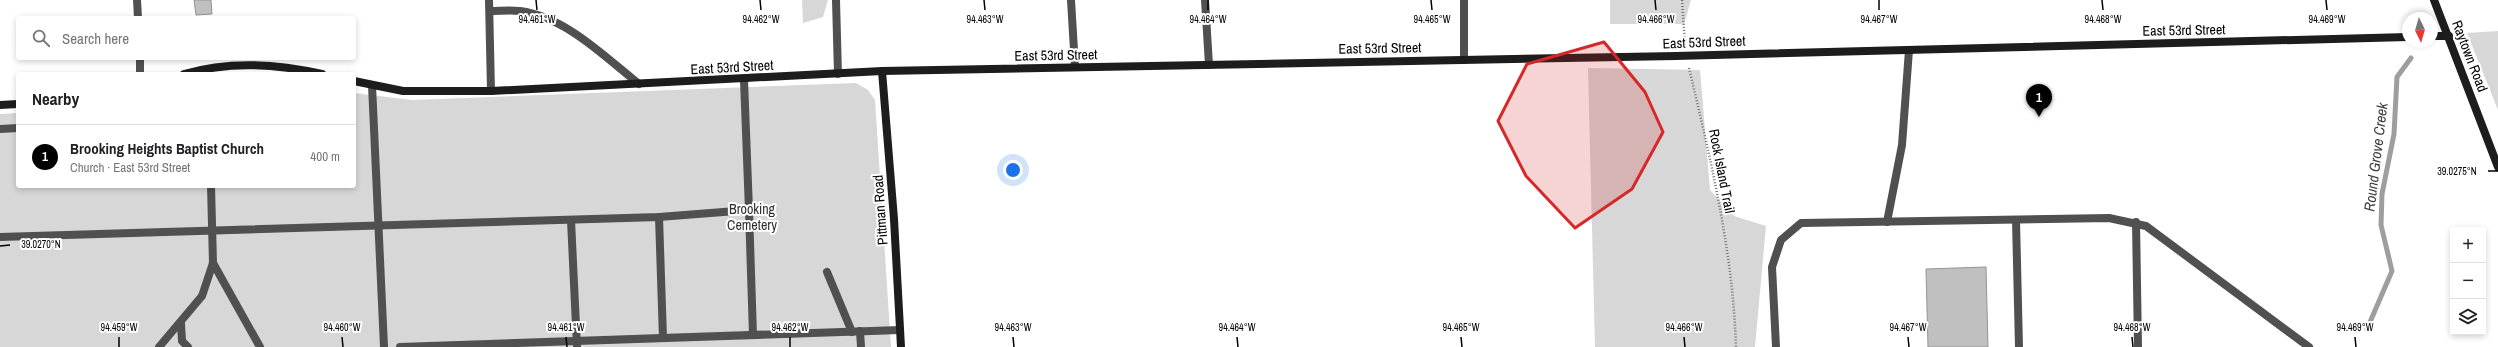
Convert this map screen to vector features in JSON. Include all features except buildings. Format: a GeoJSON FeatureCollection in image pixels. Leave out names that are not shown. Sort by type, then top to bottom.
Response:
{"type":"FeatureCollection","features":[{"type":"Feature","properties":{"kind":"street"},"geometry":{"type":"LineString","coordinates":[[137,0],[138,16]]}},
{"type":"Feature","properties":{"kind":"street"},"geometry":{"type":"LineString","coordinates":[[489,0],[491,91]]}},
{"type":"Feature","properties":{"kind":"street"},"geometry":{"type":"LineString","coordinates":[[836,0],[838,74]]}},
{"type":"Feature","properties":{"kind":"street"},"geometry":{"type":"LineString","coordinates":[[1071,0],[1075,67]]}},
{"type":"Feature","properties":{"kind":"street"},"geometry":{"type":"LineString","coordinates":[[1205,0],[1209,65]]}},
{"type":"Feature","properties":{"kind":"street"},"geometry":{"type":"LineString","coordinates":[[1464,0],[1464,60]]}},
{"type":"Feature","properties":{"kind":"street","name":"Raytown Road"},"geometry":{"type":"LineString","coordinates":[[2434,0],[2498,167]]}},
{"type":"Feature","properties":{"kind":"street"},"geometry":{"type":"LineString","coordinates":[[490,11],[521,11],[551,21],[577,35],[639,84]]}},
{"type":"Feature","properties":{"kind":"street"},"geometry":{"type":"LineString","coordinates":[[2438,36],[2449,36]]}},
{"type":"Feature","properties":{"kind":"street","name":"East 53rd Street"},"geometry":{"type":"LineString","coordinates":[[356,81],[403,91],[491,91],[744,80],[882,71],[1464,60],[2402,37]]}},
{"type":"Feature","properties":{"kind":"street"},"geometry":{"type":"LineString","coordinates":[[1887,222],[1902,145],[1909,50]]}},
{"type":"Feature","properties":{"kind":"street"},"geometry":{"type":"LineString","coordinates":[[140,60],[140,72]]}},
{"type":"Feature","properties":{"kind":"street"},"geometry":{"type":"LineString","coordinates":[[209,72],[252,65],[300,69],[313,72]]}},
{"type":"Feature","properties":{"kind":"street","name":"Pittman Road"},"geometry":{"type":"LineString","coordinates":[[882,71],[901,347]]}},
{"type":"Feature","properties":{"kind":"street"},"geometry":{"type":"LineString","coordinates":[[744,80],[753,335]]}},
{"type":"Feature","properties":{"kind":"street"},"geometry":{"type":"LineString","coordinates":[[372,84],[384,347]]}},
{"type":"Feature","properties":{"kind":"street"},"geometry":{"type":"LineString","coordinates":[[0,105],[16,104]]}},
{"type":"Feature","properties":{"kind":"street"},"geometry":{"type":"LineString","coordinates":[[0,129],[16,128]]}},
{"type":"Feature","properties":{"kind":"street"},"geometry":{"type":"LineString","coordinates":[[158,347],[181,324],[202,296],[213,263],[211,188]]}},
{"type":"Feature","properties":{"kind":"street"},"geometry":{"type":"LineString","coordinates":[[0,237],[212,232],[659,217],[749,210]]}},
{"type":"Feature","properties":{"kind":"street"},"geometry":{"type":"LineString","coordinates":[[659,217],[663,338]]}},
{"type":"Feature","properties":{"kind":"street"},"geometry":{"type":"LineString","coordinates":[[1776,347],[1772,267],[1781,240],[1801,223],[2109,218],[2136,222],[2146,226],[2309,347]]}},
{"type":"Feature","properties":{"kind":"street"},"geometry":{"type":"LineString","coordinates":[[571,220],[577,344]]}},
{"type":"Feature","properties":{"kind":"street"},"geometry":{"type":"LineString","coordinates":[[2016,220],[2019,347]]}},
{"type":"Feature","properties":{"kind":"street"},"geometry":{"type":"LineString","coordinates":[[2136,222],[2138,347]]}},
{"type":"Feature","properties":{"kind":"street"},"geometry":{"type":"LineString","coordinates":[[213,263],[260,347]]}},
{"type":"Feature","properties":{"kind":"street"},"geometry":{"type":"LineString","coordinates":[[827,272],[856,332],[861,347]]}},
{"type":"Feature","properties":{"kind":"street"},"geometry":{"type":"LineString","coordinates":[[181,324],[182,340],[188,347]]}},
{"type":"Feature","properties":{"kind":"street"},"geometry":{"type":"LineString","coordinates":[[400,347],[577,344],[663,338],[900,330]]}},
{"type":"Feature","properties":{"kind":"path","name":"Rock Island Trail"},"geometry":{"type":"LineString","coordinates":[[1682,0],[1686,55],[1708,148],[1732,271],[1736,347]]}},
{"type":"Feature","properties":{"kind":"highlighted area"},"geometry":{"type":"Polygon","coordinates":[[[1604,42],[1645,92],[1663,132],[1632,189],[1575,228],[1526,176],[1498,121],[1527,64],[1604,42]]]}},
{"type":"Feature","properties":{"kind":"green space"},"geometry":{"type":"Polygon","coordinates":[[[802,0],[828,0],[823,17],[803,23],[802,0]]]}},
{"type":"Feature","properties":{"kind":"green space"},"geometry":{"type":"Polygon","coordinates":[[[1610,0],[1691,0],[1684,24],[1610,24],[1610,0]]]}},
{"type":"Feature","properties":{"kind":"green space"},"geometry":{"type":"Polygon","coordinates":[[[2498,31],[2498,110],[2467,33],[2498,31]]]}},
{"type":"Feature","properties":{"kind":"green space"},"geometry":{"type":"Polygon","coordinates":[[[1588,68],[1700,70],[1710,190],[1734,216],[1766,226],[1755,347],[1595,347],[1588,68]]]}},
{"type":"Feature","properties":{"kind":"green space","name":"Brooking Cemetery"},"geometry":{"type":"Polygon","coordinates":[[[856,83],[868,90],[875,100],[891,347],[0,347],[0,114],[16,113],[16,188],[356,188],[356,93],[412,100],[856,83]]]}},
{"type":"Feature","properties":{"kind":"waterway","name":"Round Grove Creek"},"geometry":{"type":"LineString","coordinates":[[2367,329],[2392,271],[2381,225],[2382,194],[2394,134],[2397,77],[2411,58]]}},
{"type":"Feature","properties":{"kind":"place","name":"Brooking Heights Baptist Church"},"geometry":{"type":"Point","coordinates":[2039,117]}}]}
